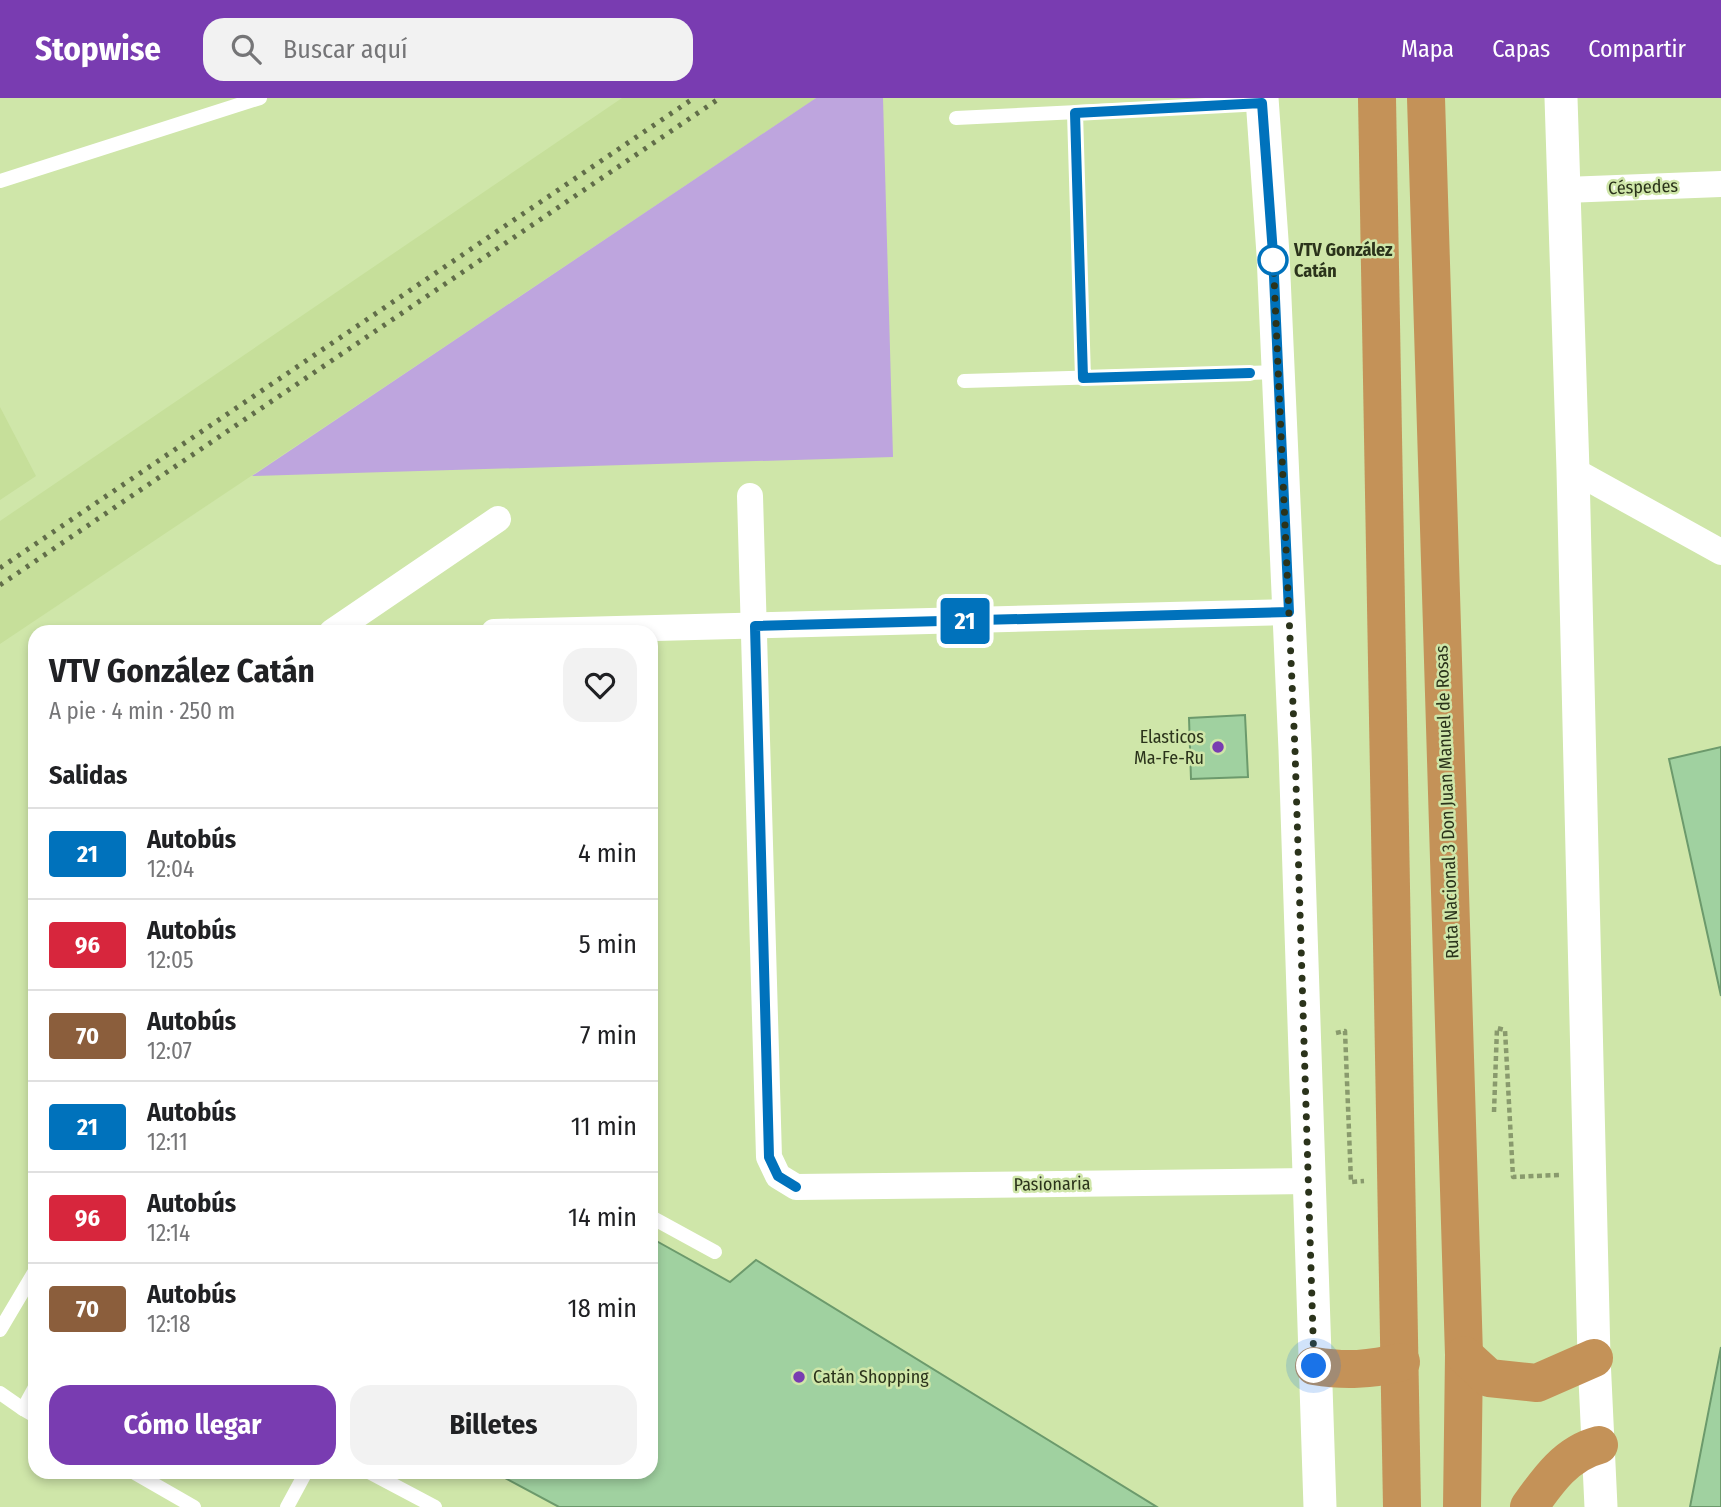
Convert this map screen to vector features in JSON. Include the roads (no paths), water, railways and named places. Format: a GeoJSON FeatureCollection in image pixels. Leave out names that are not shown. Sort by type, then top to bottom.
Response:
{"type":"FeatureCollection","features":[{"type":"Feature","properties":{"kind":"highway"},"geometry":{"type":"LineString","coordinates":[[1377,98],[1402,1506]]}},
{"type":"Feature","properties":{"kind":"highway","name":"Ruta Nacional 3 Don Juan Manuel de Rosas"},"geometry":{"type":"LineString","coordinates":[[1426,98],[1464,1354],[1462,1507]]}},
{"type":"Feature","properties":{"kind":"highway"},"geometry":{"type":"LineString","coordinates":[[1464,1354],[1489,1378],[1537,1383],[1594,1358]]}},
{"type":"Feature","properties":{"kind":"highway"},"geometry":{"type":"LineString","coordinates":[[1314,1366],[1343,1371],[1401,1362]]}},
{"type":"Feature","properties":{"kind":"highway"},"geometry":{"type":"LineString","coordinates":[[1528,1507],[1561,1466],[1581,1449],[1599,1444]]}},
{"type":"Feature","properties":{"kind":"street"},"geometry":{"type":"LineString","coordinates":[[1561,98],[1573,470],[1594,1358],[1601,1507]]}},
{"type":"Feature","properties":{"kind":"street"},"geometry":{"type":"LineString","coordinates":[[1262,101],[1289,612],[1320,1507]]}},
{"type":"Feature","properties":{"kind":"street","name":"Céspedes"},"geometry":{"type":"LineString","coordinates":[[1565,190],[1721,184]]}},
{"type":"Feature","properties":{"kind":"street"},"geometry":{"type":"LineString","coordinates":[[1573,470],[1721,552]]}},
{"type":"Feature","properties":{"kind":"street"},"geometry":{"type":"LineString","coordinates":[[750,496],[755,626]]}},
{"type":"Feature","properties":{"kind":"street"},"geometry":{"type":"LineString","coordinates":[[341,625],[498,519]]}},
{"type":"Feature","properties":{"kind":"street"},"geometry":{"type":"LineString","coordinates":[[658,629],[1289,612]]}},
{"type":"Feature","properties":{"kind":"street","name":"Pasionaria"},"geometry":{"type":"LineString","coordinates":[[755,626],[769,1157],[778,1176],[796,1187],[1308,1181]]}},
{"type":"Feature","properties":{"kind":"lane"},"geometry":{"type":"LineString","coordinates":[[0,181],[260,98]]}},
{"type":"Feature","properties":{"kind":"lane"},"geometry":{"type":"LineString","coordinates":[[956,118],[1262,101]]}},
{"type":"Feature","properties":{"kind":"lane"},"geometry":{"type":"LineString","coordinates":[[1075,113],[1083,378]]}},
{"type":"Feature","properties":{"kind":"lane"},"geometry":{"type":"LineString","coordinates":[[964,381],[1278,372]]}},
{"type":"Feature","properties":{"kind":"lane"},"geometry":{"type":"LineString","coordinates":[[658,1221],[715,1252]]}},
{"type":"Feature","properties":{"kind":"lane"},"geometry":{"type":"LineString","coordinates":[[0,1330],[28,1283]]}},
{"type":"Feature","properties":{"kind":"lane"},"geometry":{"type":"LineString","coordinates":[[0,1394],[28,1411]]}},
{"type":"Feature","properties":{"kind":"lane"},"geometry":{"type":"LineString","coordinates":[[144,1479],[194,1507]]}},
{"type":"Feature","properties":{"kind":"lane"},"geometry":{"type":"LineString","coordinates":[[288,1507],[302,1479]]}},
{"type":"Feature","properties":{"kind":"lane"},"geometry":{"type":"LineString","coordinates":[[382,1479],[435,1507]]}},
{"type":"Feature","properties":{"kind":"railway"},"geometry":{"type":"LineString","coordinates":[[0,568],[694,98]]}},
{"type":"Feature","properties":{"kind":"railway"},"geometry":{"type":"LineString","coordinates":[[0,585],[720,98]]}},
{"type":"Feature","properties":{"kind":"place","name":"VTV González Catán"},"geometry":{"type":"Point","coordinates":[1273,260]}},
{"type":"Feature","properties":{"kind":"place","name":"Elasticos Ma-Fe-Ru"},"geometry":{"type":"Point","coordinates":[1218,747]}},
{"type":"Feature","properties":{"kind":"place","name":"Catán Shopping"},"geometry":{"type":"Point","coordinates":[799,1377]}}]}
